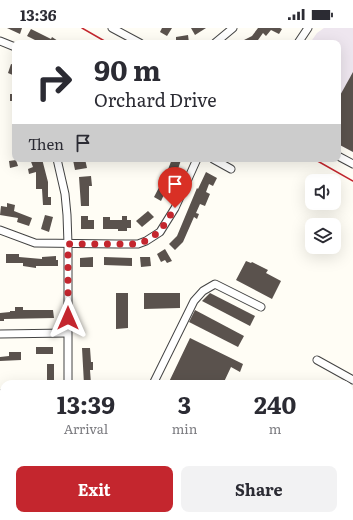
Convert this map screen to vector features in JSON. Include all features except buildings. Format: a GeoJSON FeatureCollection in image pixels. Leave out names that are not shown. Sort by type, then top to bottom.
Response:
{"type":"FeatureCollection","features":[{"type":"Feature","properties":{"kind":"street"},"geometry":{"type":"LineString","coordinates":[[112,28],[134,40]]}},
{"type":"Feature","properties":{"kind":"street"},"geometry":{"type":"LineString","coordinates":[[219,40],[234,28]]}},
{"type":"Feature","properties":{"kind":"street"},"geometry":{"type":"LineString","coordinates":[[300,40],[308,28]]}},
{"type":"Feature","properties":{"kind":"street"},"geometry":{"type":"LineString","coordinates":[[0,41],[12,46]]}},
{"type":"Feature","properties":{"kind":"street"},"geometry":{"type":"LineString","coordinates":[[341,158],[353,164]]}},
{"type":"Feature","properties":{"kind":"street"},"geometry":{"type":"LineString","coordinates":[[58,162],[65,194],[68,244],[68,380]]}},
{"type":"Feature","properties":{"kind":"street"},"geometry":{"type":"LineString","coordinates":[[0,230],[35,243],[138,244],[160,232],[175,208],[196,162]]}},
{"type":"Feature","properties":{"kind":"street"},"geometry":{"type":"LineString","coordinates":[[218,162],[231,169]]}},
{"type":"Feature","properties":{"kind":"street"},"geometry":{"type":"LineString","coordinates":[[155,380],[194,301],[203,291],[215,284],[261,307]]}},
{"type":"Feature","properties":{"kind":"street"},"geometry":{"type":"LineString","coordinates":[[0,334],[68,333]]}},
{"type":"Feature","properties":{"kind":"street"},"geometry":{"type":"LineString","coordinates":[[317,360],[353,380]]}},
{"type":"Feature","properties":{"kind":"shaded area"},"geometry":{"type":"Polygon","coordinates":[[[324,28],[353,28],[353,152],[341,146],[341,40],[312,40],[317,33],[324,28]]]}},
{"type":"Feature","properties":{"kind":"railway"},"geometry":{"type":"LineString","coordinates":[[82,28],[103,40]]}},
{"type":"Feature","properties":{"kind":"railway"},"geometry":{"type":"LineString","coordinates":[[319,162],[353,181]]}},
{"type":"Feature","properties":{"kind":"route"},"geometry":{"type":"LineString","coordinates":[[68,318],[68,244],[138,244],[160,232],[175,208]]}}]}
